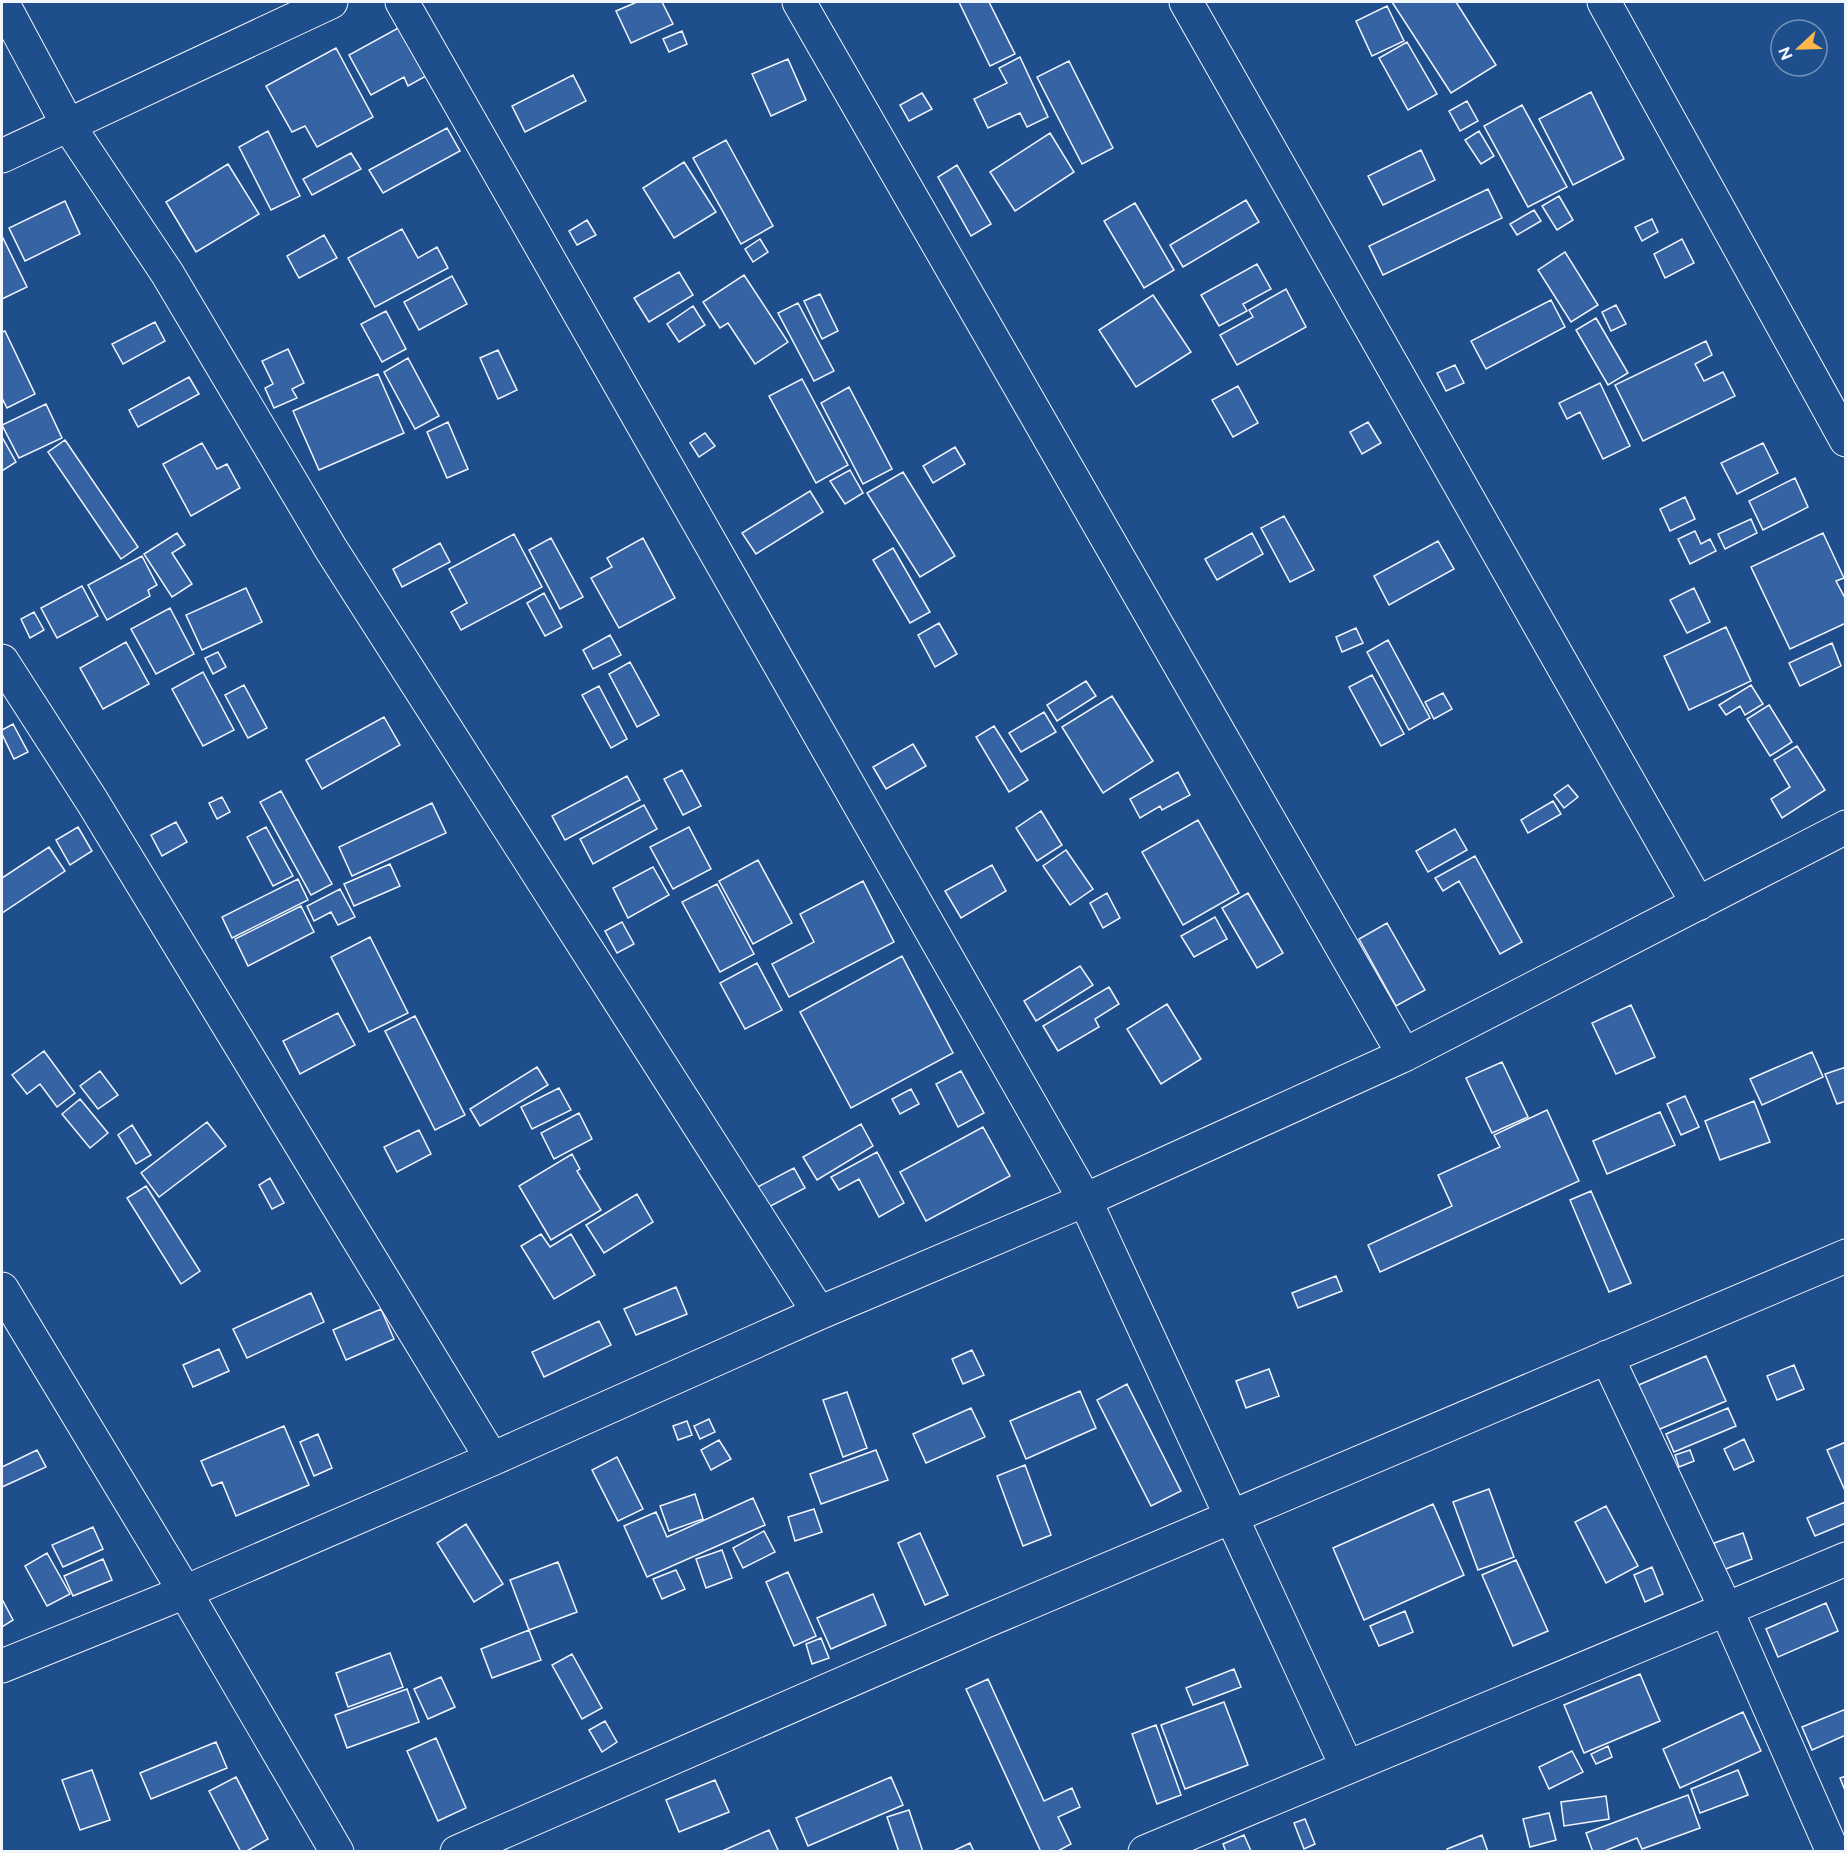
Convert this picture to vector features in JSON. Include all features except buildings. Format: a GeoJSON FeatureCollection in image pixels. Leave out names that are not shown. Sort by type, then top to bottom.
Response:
{"type":"FeatureCollection","features":[{"type":"Feature","properties":{"kind":"street"},"geometry":{"type":"LineString","coordinates":[[2,2],[68,125],[167,273],[331,549],[819,1313]]}},
{"type":"Feature","properties":{"kind":"street"},"geometry":{"type":"LineString","coordinates":[[2,156],[332,2]]}},
{"type":"Feature","properties":{"kind":"street"},"geometry":{"type":"LineString","coordinates":[[402,2],[1085,1200],[1347,1767]]}},
{"type":"Feature","properties":{"kind":"street"},"geometry":{"type":"LineString","coordinates":[[799,2],[1404,1055]]}},
{"type":"Feature","properties":{"kind":"street"},"geometry":{"type":"LineString","coordinates":[[1186,2],[1698,903]]}},
{"type":"Feature","properties":{"kind":"street"},"geometry":{"type":"LineString","coordinates":[[1604,2],[1845,440]]}},
{"type":"Feature","properties":{"kind":"street"},"geometry":{"type":"LineString","coordinates":[[2,661],[92,801],[492,1459]]}},
{"type":"Feature","properties":{"kind":"street"},"geometry":{"type":"LineString","coordinates":[[2,1666],[185,1592],[492,1459],[819,1313],[1085,1200],[1404,1055],[1845,827]]}},
{"type":"Feature","properties":{"kind":"street"},"geometry":{"type":"LineString","coordinates":[[457,1851],[1232,1516],[1845,1256]]}},
{"type":"Feature","properties":{"kind":"street"},"geometry":{"type":"LineString","coordinates":[[2,1289],[185,1592],[337,1851]]}},
{"type":"Feature","properties":{"kind":"street"},"geometry":{"type":"LineString","coordinates":[[1607,1357],[1726,1609],[1833,1851]]}},
{"type":"Feature","properties":{"kind":"street"},"geometry":{"type":"LineString","coordinates":[[1145,1851],[1845,1559]]}}]}
